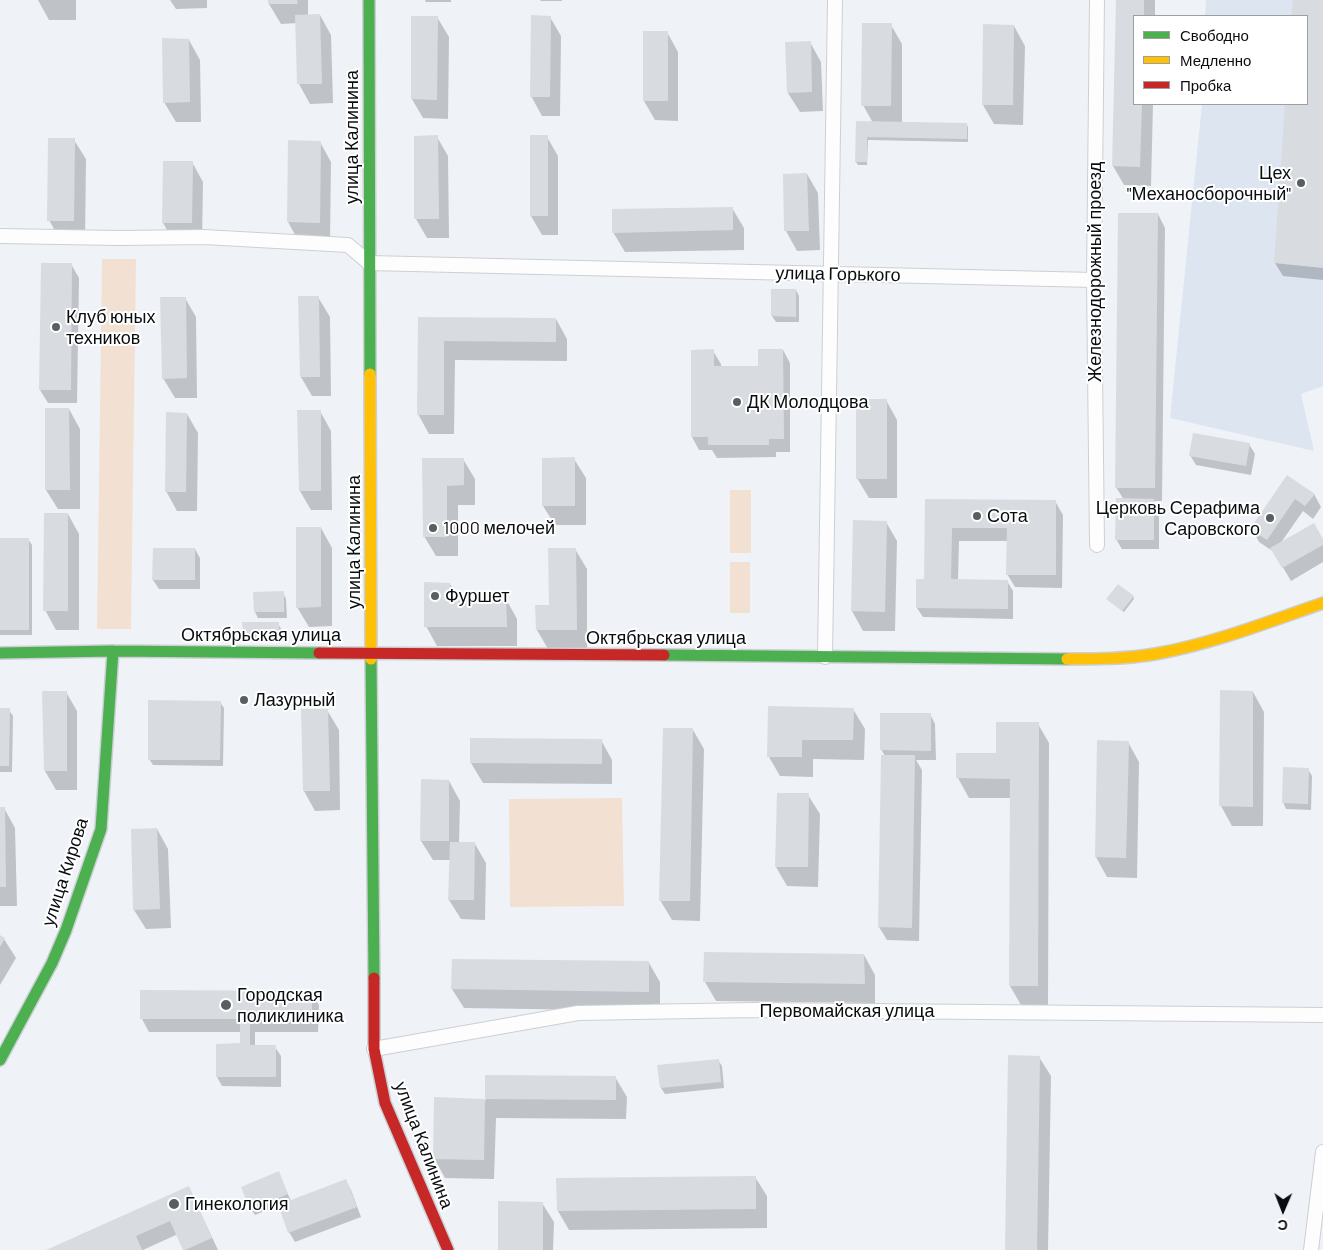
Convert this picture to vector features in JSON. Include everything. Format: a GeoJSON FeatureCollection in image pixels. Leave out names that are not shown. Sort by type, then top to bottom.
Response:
{"type":"FeatureCollection","features":[{"type":"Feature","properties":{"kind":"main road","name":"улица Калинина"},"geometry":{"type":"LineString","coordinates":[[370,0],[369,263],[374,1049],[385,1103],[448,1250]]}},
{"type":"Feature","properties":{"kind":"main road","name":"Октябрьская улица"},"geometry":{"type":"LineString","coordinates":[[0,653],[113,651],[1096,659],[1154,654],[1235,634],[1323,602]]}},
{"type":"Feature","properties":{"kind":"main road","name":"улица Кирова"},"geometry":{"type":"LineString","coordinates":[[0,1060],[52,963],[66,930],[101,829],[113,651]]}},
{"type":"Feature","properties":{"kind":"street"},"geometry":{"type":"LineString","coordinates":[[825,656],[835,0]]}},
{"type":"Feature","properties":{"kind":"street","name":"Железнодорожный проезд"},"geometry":{"type":"LineString","coordinates":[[1097,0],[1094,280],[1097,545]]}},
{"type":"Feature","properties":{"kind":"street"},"geometry":{"type":"LineString","coordinates":[[0,236],[204,237],[348,245],[369,263]]}},
{"type":"Feature","properties":{"kind":"street","name":"улица Горького"},"geometry":{"type":"LineString","coordinates":[[369,263],[1094,280]]}},
{"type":"Feature","properties":{"kind":"street","name":"Первомайская улица"},"geometry":{"type":"LineString","coordinates":[[374,1049],[578,1013],[754,1010],[1323,1016]]}},
{"type":"Feature","properties":{"kind":"street"},"geometry":{"type":"LineString","coordinates":[[1311,1250],[1323,1152]]}},
{"type":"Feature","properties":{"kind":"shaded area"},"geometry":{"type":"Polygon","coordinates":[[[1206,0],[1323,0],[1323,386],[1301,394],[1314,451],[1170,418],[1202,105],[1308,105],[1308,15],[1205,15],[1206,0]]]}},
{"type":"Feature","properties":{"kind":"shaded area"},"geometry":{"type":"Polygon","coordinates":[[[102,259],[136,259],[131,629],[97,629],[102,259]]]}},
{"type":"Feature","properties":{"kind":"shaded area"},"geometry":{"type":"Polygon","coordinates":[[[730,490],[751,490],[751,553],[730,553],[730,490]]]}},
{"type":"Feature","properties":{"kind":"shaded area"},"geometry":{"type":"Polygon","coordinates":[[[730,562],[750,562],[750,613],[730,613],[730,562]]]}},
{"type":"Feature","properties":{"kind":"shaded area"},"geometry":{"type":"Polygon","coordinates":[[[622,798],[624,906],[510,907],[509,799],[622,798]]]}},
{"type":"Feature","properties":{"kind":"building"},"geometry":{"type":"Polygon","coordinates":[[[268,0],[297,0],[298,4],[268,4],[268,0]]]}},
{"type":"Feature","properties":{"kind":"building"},"geometry":{"type":"Polygon","coordinates":[[[1116,0],[1144,0],[1144,15],[1133,15],[1133,105],[1142,105],[1140,167],[1112,166],[1116,0]]]}},
{"type":"Feature","properties":{"kind":"building","name":"Цех \"Механосборочный\""},"geometry":{"type":"Polygon","coordinates":[[[1293,0],[1323,0],[1323,268],[1274,263],[1285,105],[1308,105],[1308,15],[1291,15],[1293,0]]]}},
{"type":"Feature","properties":{"kind":"building"},"geometry":{"type":"Polygon","coordinates":[[[320,14],[322,84],[297,84],[295,15],[320,14]]]}},
{"type":"Feature","properties":{"kind":"building"},"geometry":{"type":"Polygon","coordinates":[[[531,15],[551,16],[550,97],[530,97],[531,15]]]}},
{"type":"Feature","properties":{"kind":"building"},"geometry":{"type":"Polygon","coordinates":[[[411,16],[438,16],[437,100],[411,99],[411,16]]]}},
{"type":"Feature","properties":{"kind":"building"},"geometry":{"type":"Polygon","coordinates":[[[862,23],[892,23],[891,106],[861,106],[862,23]]]}},
{"type":"Feature","properties":{"kind":"building"},"geometry":{"type":"Polygon","coordinates":[[[983,24],[1014,25],[1013,105],[982,105],[983,24]]]}},
{"type":"Feature","properties":{"kind":"building"},"geometry":{"type":"Polygon","coordinates":[[[643,31],[668,31],[668,101],[643,101],[643,31]]]}},
{"type":"Feature","properties":{"kind":"building"},"geometry":{"type":"Polygon","coordinates":[[[162,38],[189,39],[190,102],[163,103],[162,38]]]}},
{"type":"Feature","properties":{"kind":"building"},"geometry":{"type":"Polygon","coordinates":[[[811,41],[812,92],[787,93],[785,42],[811,41]]]}},
{"type":"Feature","properties":{"kind":"building"},"geometry":{"type":"Polygon","coordinates":[[[856,121],[967,123],[967,139],[867,137],[867,162],[855,162],[856,121]]]}},
{"type":"Feature","properties":{"kind":"building"},"geometry":{"type":"Polygon","coordinates":[[[438,135],[439,219],[414,219],[414,136],[438,135]]]}},
{"type":"Feature","properties":{"kind":"building"},"geometry":{"type":"Polygon","coordinates":[[[530,135],[548,135],[548,216],[530,216],[530,135]]]}},
{"type":"Feature","properties":{"kind":"building"},"geometry":{"type":"Polygon","coordinates":[[[48,138],[75,138],[74,221],[47,221],[48,138]]]}},
{"type":"Feature","properties":{"kind":"building"},"geometry":{"type":"Polygon","coordinates":[[[288,140],[321,141],[320,223],[287,222],[288,140]]]}},
{"type":"Feature","properties":{"kind":"building"},"geometry":{"type":"Polygon","coordinates":[[[163,161],[193,161],[192,223],[162,223],[163,161]]]}},
{"type":"Feature","properties":{"kind":"building"},"geometry":{"type":"Polygon","coordinates":[[[807,173],[809,231],[784,231],[783,174],[807,173]]]}},
{"type":"Feature","properties":{"kind":"building"},"geometry":{"type":"Polygon","coordinates":[[[733,207],[733,230],[612,233],[612,209],[733,207]]]}},
{"type":"Feature","properties":{"kind":"building"},"geometry":{"type":"Polygon","coordinates":[[[1118,213],[1158,213],[1155,488],[1115,488],[1118,213]]]}},
{"type":"Feature","properties":{"kind":"building","name":"Клуб юных техников"},"geometry":{"type":"Polygon","coordinates":[[[41,263],[72,263],[71,390],[39,390],[41,263]]]}},
{"type":"Feature","properties":{"kind":"building"},"geometry":{"type":"Polygon","coordinates":[[[771,289],[796,289],[796,317],[771,316],[771,289]]]}},
{"type":"Feature","properties":{"kind":"building"},"geometry":{"type":"Polygon","coordinates":[[[298,296],[319,296],[320,377],[300,377],[298,296]]]}},
{"type":"Feature","properties":{"kind":"building"},"geometry":{"type":"Polygon","coordinates":[[[160,297],[186,297],[187,378],[162,379],[160,297]]]}},
{"type":"Feature","properties":{"kind":"building"},"geometry":{"type":"Polygon","coordinates":[[[418,317],[556,318],[556,342],[444,341],[444,415],[417,415],[418,317]]]}},
{"type":"Feature","properties":{"kind":"building","name":"ДК Молодцова"},"geometry":{"type":"Polygon","coordinates":[[[714,349],[714,366],[758,366],[758,349],[783,349],[784,439],[769,439],[769,445],[708,445],[708,437],[691,437],[691,350],[714,349]]]}},
{"type":"Feature","properties":{"kind":"building"},"geometry":{"type":"Polygon","coordinates":[[[856,399],[887,399],[887,479],[856,479],[856,399]]]}},
{"type":"Feature","properties":{"kind":"building"},"geometry":{"type":"Polygon","coordinates":[[[45,408],[69,408],[70,490],[45,490],[45,408]]]}},
{"type":"Feature","properties":{"kind":"building"},"geometry":{"type":"Polygon","coordinates":[[[297,410],[321,410],[321,491],[299,491],[297,410]]]}},
{"type":"Feature","properties":{"kind":"building"},"geometry":{"type":"Polygon","coordinates":[[[166,412],[187,413],[186,492],[165,492],[166,412]]]}},
{"type":"Feature","properties":{"kind":"building"},"geometry":{"type":"Polygon","coordinates":[[[1193,433],[1250,443],[1246,466],[1189,456],[1193,433]]]}},
{"type":"Feature","properties":{"kind":"building"},"geometry":{"type":"Polygon","coordinates":[[[575,457],[575,506],[542,506],[542,458],[575,457]]]}},
{"type":"Feature","properties":{"kind":"building"},"geometry":{"type":"Polygon","coordinates":[[[422,458],[464,458],[464,485],[447,486],[447,537],[423,537],[422,458]]]}},
{"type":"Feature","properties":{"kind":"building","name":"Церковь Серафима Саровского"},"geometry":{"type":"Polygon","coordinates":[[[1287,475],[1315,494],[1305,506],[1295,499],[1267,540],[1250,529],[1287,475]]]}},
{"type":"Feature","properties":{"kind":"building"},"geometry":{"type":"Polygon","coordinates":[[[1116,498],[1154,499],[1154,540],[1115,540],[1116,498]]]}},
{"type":"Feature","properties":{"kind":"building"},"geometry":{"type":"Polygon","coordinates":[[[925,499],[1056,500],[1056,575],[1006,575],[1007,528],[952,528],[951,579],[1008,580],[1008,609],[916,608],[916,579],[924,579],[925,499]]]}},
{"type":"Feature","properties":{"kind":"building"},"geometry":{"type":"Polygon","coordinates":[[[44,513],[68,513],[68,611],[43,611],[44,513]]]}},
{"type":"Feature","properties":{"kind":"building"},"geometry":{"type":"Polygon","coordinates":[[[853,520],[887,521],[885,612],[851,611],[853,520]]]}},
{"type":"Feature","properties":{"kind":"building"},"geometry":{"type":"Polygon","coordinates":[[[1314,523],[1323,539],[1323,545],[1282,568],[1270,548],[1314,523]]]}},
{"type":"Feature","properties":{"kind":"building"},"geometry":{"type":"Polygon","coordinates":[[[296,527],[321,527],[321,607],[296,608],[296,527]]]}},
{"type":"Feature","properties":{"kind":"building"},"geometry":{"type":"Polygon","coordinates":[[[0,538],[29,538],[29,630],[0,630],[0,538]]]}},
{"type":"Feature","properties":{"kind":"building"},"geometry":{"type":"Polygon","coordinates":[[[153,548],[195,548],[195,580],[152,580],[153,548]]]}},
{"type":"Feature","properties":{"kind":"building"},"geometry":{"type":"Polygon","coordinates":[[[548,548],[576,548],[577,630],[536,630],[535,605],[549,605],[548,548]]]}},
{"type":"Feature","properties":{"kind":"building"},"geometry":{"type":"Polygon","coordinates":[[[424,582],[450,583],[450,598],[506,598],[507,627],[424,627],[424,582]]]}},
{"type":"Feature","properties":{"kind":"building"},"geometry":{"type":"Polygon","coordinates":[[[1118,584],[1134,596],[1122,611],[1106,599],[1118,584]]]}},
{"type":"Feature","properties":{"kind":"building"},"geometry":{"type":"Polygon","coordinates":[[[284,591],[284,612],[254,612],[253,592],[284,591]]]}},
{"type":"Feature","properties":{"kind":"building"},"geometry":{"type":"Polygon","coordinates":[[[242,622],[279,622],[279,633],[243,633],[242,622]]]}},
{"type":"Feature","properties":{"kind":"building"},"geometry":{"type":"Polygon","coordinates":[[[1220,690],[1253,691],[1253,807],[1219,806],[1220,690]]]}},
{"type":"Feature","properties":{"kind":"building"},"geometry":{"type":"Polygon","coordinates":[[[42,691],[67,691],[67,771],[44,771],[42,691]]]}},
{"type":"Feature","properties":{"kind":"building"},"geometry":{"type":"Polygon","coordinates":[[[148,700],[221,701],[220,760],[148,760],[148,700]]]}},
{"type":"Feature","properties":{"kind":"building"},"geometry":{"type":"Polygon","coordinates":[[[768,706],[854,708],[853,740],[802,740],[802,757],[767,757],[768,706]]]}},
{"type":"Feature","properties":{"kind":"building"},"geometry":{"type":"Polygon","coordinates":[[[0,708],[10,708],[9,766],[0,766],[0,708]]]}},
{"type":"Feature","properties":{"kind":"building"},"geometry":{"type":"Polygon","coordinates":[[[301,709],[328,709],[330,791],[303,791],[301,709]]]}},
{"type":"Feature","properties":{"kind":"building"},"geometry":{"type":"Polygon","coordinates":[[[880,713],[931,713],[931,751],[880,750],[880,713]]]}},
{"type":"Feature","properties":{"kind":"building"},"geometry":{"type":"Polygon","coordinates":[[[996,722],[1039,722],[1038,986],[1009,986],[1010,779],[956,778],[956,753],[996,753],[996,722]]]}},
{"type":"Feature","properties":{"kind":"building"},"geometry":{"type":"Polygon","coordinates":[[[663,728],[693,728],[690,901],[659,901],[663,728]]]}},
{"type":"Feature","properties":{"kind":"building"},"geometry":{"type":"Polygon","coordinates":[[[470,738],[602,739],[602,764],[470,763],[470,738]]]}},
{"type":"Feature","properties":{"kind":"building"},"geometry":{"type":"Polygon","coordinates":[[[1097,740],[1129,741],[1126,858],[1095,857],[1097,740]]]}},
{"type":"Feature","properties":{"kind":"building"},"geometry":{"type":"Polygon","coordinates":[[[881,755],[915,755],[912,928],[878,927],[881,755]]]}},
{"type":"Feature","properties":{"kind":"building"},"geometry":{"type":"Polygon","coordinates":[[[1283,767],[1309,768],[1308,804],[1282,803],[1283,767]]]}},
{"type":"Feature","properties":{"kind":"building"},"geometry":{"type":"Polygon","coordinates":[[[421,779],[449,780],[449,841],[420,841],[421,779]]]}},
{"type":"Feature","properties":{"kind":"building"},"geometry":{"type":"Polygon","coordinates":[[[777,793],[809,793],[808,867],[775,867],[777,793]]]}},
{"type":"Feature","properties":{"kind":"building"},"geometry":{"type":"Polygon","coordinates":[[[0,807],[5,807],[6,887],[0,887],[0,807]]]}},
{"type":"Feature","properties":{"kind":"building"},"geometry":{"type":"Polygon","coordinates":[[[157,828],[160,909],[133,910],[131,829],[157,828]]]}},
{"type":"Feature","properties":{"kind":"building"},"geometry":{"type":"Polygon","coordinates":[[[450,842],[475,842],[474,900],[448,900],[450,842]]]}},
{"type":"Feature","properties":{"kind":"building"},"geometry":{"type":"Polygon","coordinates":[[[0,935],[5,938],[0,947],[0,935]]]}},
{"type":"Feature","properties":{"kind":"building"},"geometry":{"type":"Polygon","coordinates":[[[704,952],[864,954],[865,984],[703,982],[704,952]]]}},
{"type":"Feature","properties":{"kind":"building"},"geometry":{"type":"Polygon","coordinates":[[[452,959],[649,961],[649,992],[451,989],[452,959]]]}},
{"type":"Feature","properties":{"kind":"building","name":"Городская поликлиника"},"geometry":{"type":"Polygon","coordinates":[[[140,990],[312,991],[312,1019],[250,1019],[250,1045],[276,1045],[276,1077],[216,1077],[216,1044],[240,1043],[240,1019],[140,1019],[140,990]]]}},
{"type":"Feature","properties":{"kind":"building"},"geometry":{"type":"Polygon","coordinates":[[[1008,1055],[1040,1056],[1037,1250],[1005,1250],[1008,1055]]]}},
{"type":"Feature","properties":{"kind":"building"},"geometry":{"type":"Polygon","coordinates":[[[719,1059],[721,1082],[660,1088],[657,1065],[719,1059]]]}},
{"type":"Feature","properties":{"kind":"building"},"geometry":{"type":"Polygon","coordinates":[[[485,1075],[616,1076],[616,1100],[485,1099],[485,1075]]]}},
{"type":"Feature","properties":{"kind":"building"},"geometry":{"type":"Polygon","coordinates":[[[434,1097],[485,1099],[484,1160],[433,1159],[434,1097]]]}},
{"type":"Feature","properties":{"kind":"building"},"geometry":{"type":"Polygon","coordinates":[[[279,1171],[288,1194],[250,1210],[241,1187],[279,1171]]]}},
{"type":"Feature","properties":{"kind":"building"},"geometry":{"type":"Polygon","coordinates":[[[756,1176],[756,1209],[557,1211],[556,1178],[756,1176]]]}},
{"type":"Feature","properties":{"kind":"building"},"geometry":{"type":"Polygon","coordinates":[[[346,1179],[357,1207],[288,1233],[278,1205],[346,1179]]]}},
{"type":"Feature","properties":{"kind":"building","name":"Гинекология"},"geometry":{"type":"Polygon","coordinates":[[[189,1186],[212,1238],[183,1250],[170,1221],[136,1236],[142,1250],[46,1250],[189,1186]]]}},
{"type":"Feature","properties":{"kind":"building"},"geometry":{"type":"Polygon","coordinates":[[[498,1201],[543,1202],[543,1250],[498,1250],[498,1201]]]}},
{"type":"Feature","properties":{"kind":"traffic: fast"},"geometry":{"type":"LineString","coordinates":[[369,0],[370,374]]}},
{"type":"Feature","properties":{"kind":"traffic: fast"},"geometry":{"type":"LineString","coordinates":[[0,653],[113,651],[319,653]]}},
{"type":"Feature","properties":{"kind":"traffic: fast"},"geometry":{"type":"LineString","coordinates":[[0,1060],[52,963],[66,930],[101,829],[113,651]]}},
{"type":"Feature","properties":{"kind":"traffic: fast"},"geometry":{"type":"LineString","coordinates":[[664,655],[1067,659]]}},
{"type":"Feature","properties":{"kind":"traffic: fast"},"geometry":{"type":"LineString","coordinates":[[371,659],[374,978]]}},
{"type":"Feature","properties":{"kind":"traffic: slow"},"geometry":{"type":"LineString","coordinates":[[370,374],[371,659]]}},
{"type":"Feature","properties":{"kind":"traffic: slow"},"geometry":{"type":"LineString","coordinates":[[1067,659],[1133,657],[1176,650],[1240,632],[1323,603]]}},
{"type":"Feature","properties":{"kind":"traffic: jam"},"geometry":{"type":"LineString","coordinates":[[319,653],[664,655]]}},
{"type":"Feature","properties":{"kind":"traffic: jam"},"geometry":{"type":"LineString","coordinates":[[374,978],[374,1049],[385,1103],[448,1250]]}},
{"type":"Feature","properties":{"kind":"place","name":"Цех \"Механосборочный\""},"geometry":{"type":"Point","coordinates":[1301,183]}},
{"type":"Feature","properties":{"kind":"place","name":"Клуб юных техников"},"geometry":{"type":"Point","coordinates":[56,327]}},
{"type":"Feature","properties":{"kind":"place","name":"ДК Молодцова"},"geometry":{"type":"Point","coordinates":[737,402]}},
{"type":"Feature","properties":{"kind":"place","name":"Сота"},"geometry":{"type":"Point","coordinates":[977,516]}},
{"type":"Feature","properties":{"kind":"place","name":"Церковь Серафима Саровского"},"geometry":{"type":"Point","coordinates":[1270,518]}},
{"type":"Feature","properties":{"kind":"place","name":"1000 мелочей"},"geometry":{"type":"Point","coordinates":[433,528]}},
{"type":"Feature","properties":{"kind":"place","name":"Фуршет"},"geometry":{"type":"Point","coordinates":[435,596]}},
{"type":"Feature","properties":{"kind":"place","name":"Лазурный"},"geometry":{"type":"Point","coordinates":[244,700]}},
{"type":"Feature","properties":{"kind":"place","name":"Городская поликлиника"},"geometry":{"type":"Point","coordinates":[226,1005]}},
{"type":"Feature","properties":{"kind":"place","name":"Гинекология"},"geometry":{"type":"Point","coordinates":[174,1204]}}]}
